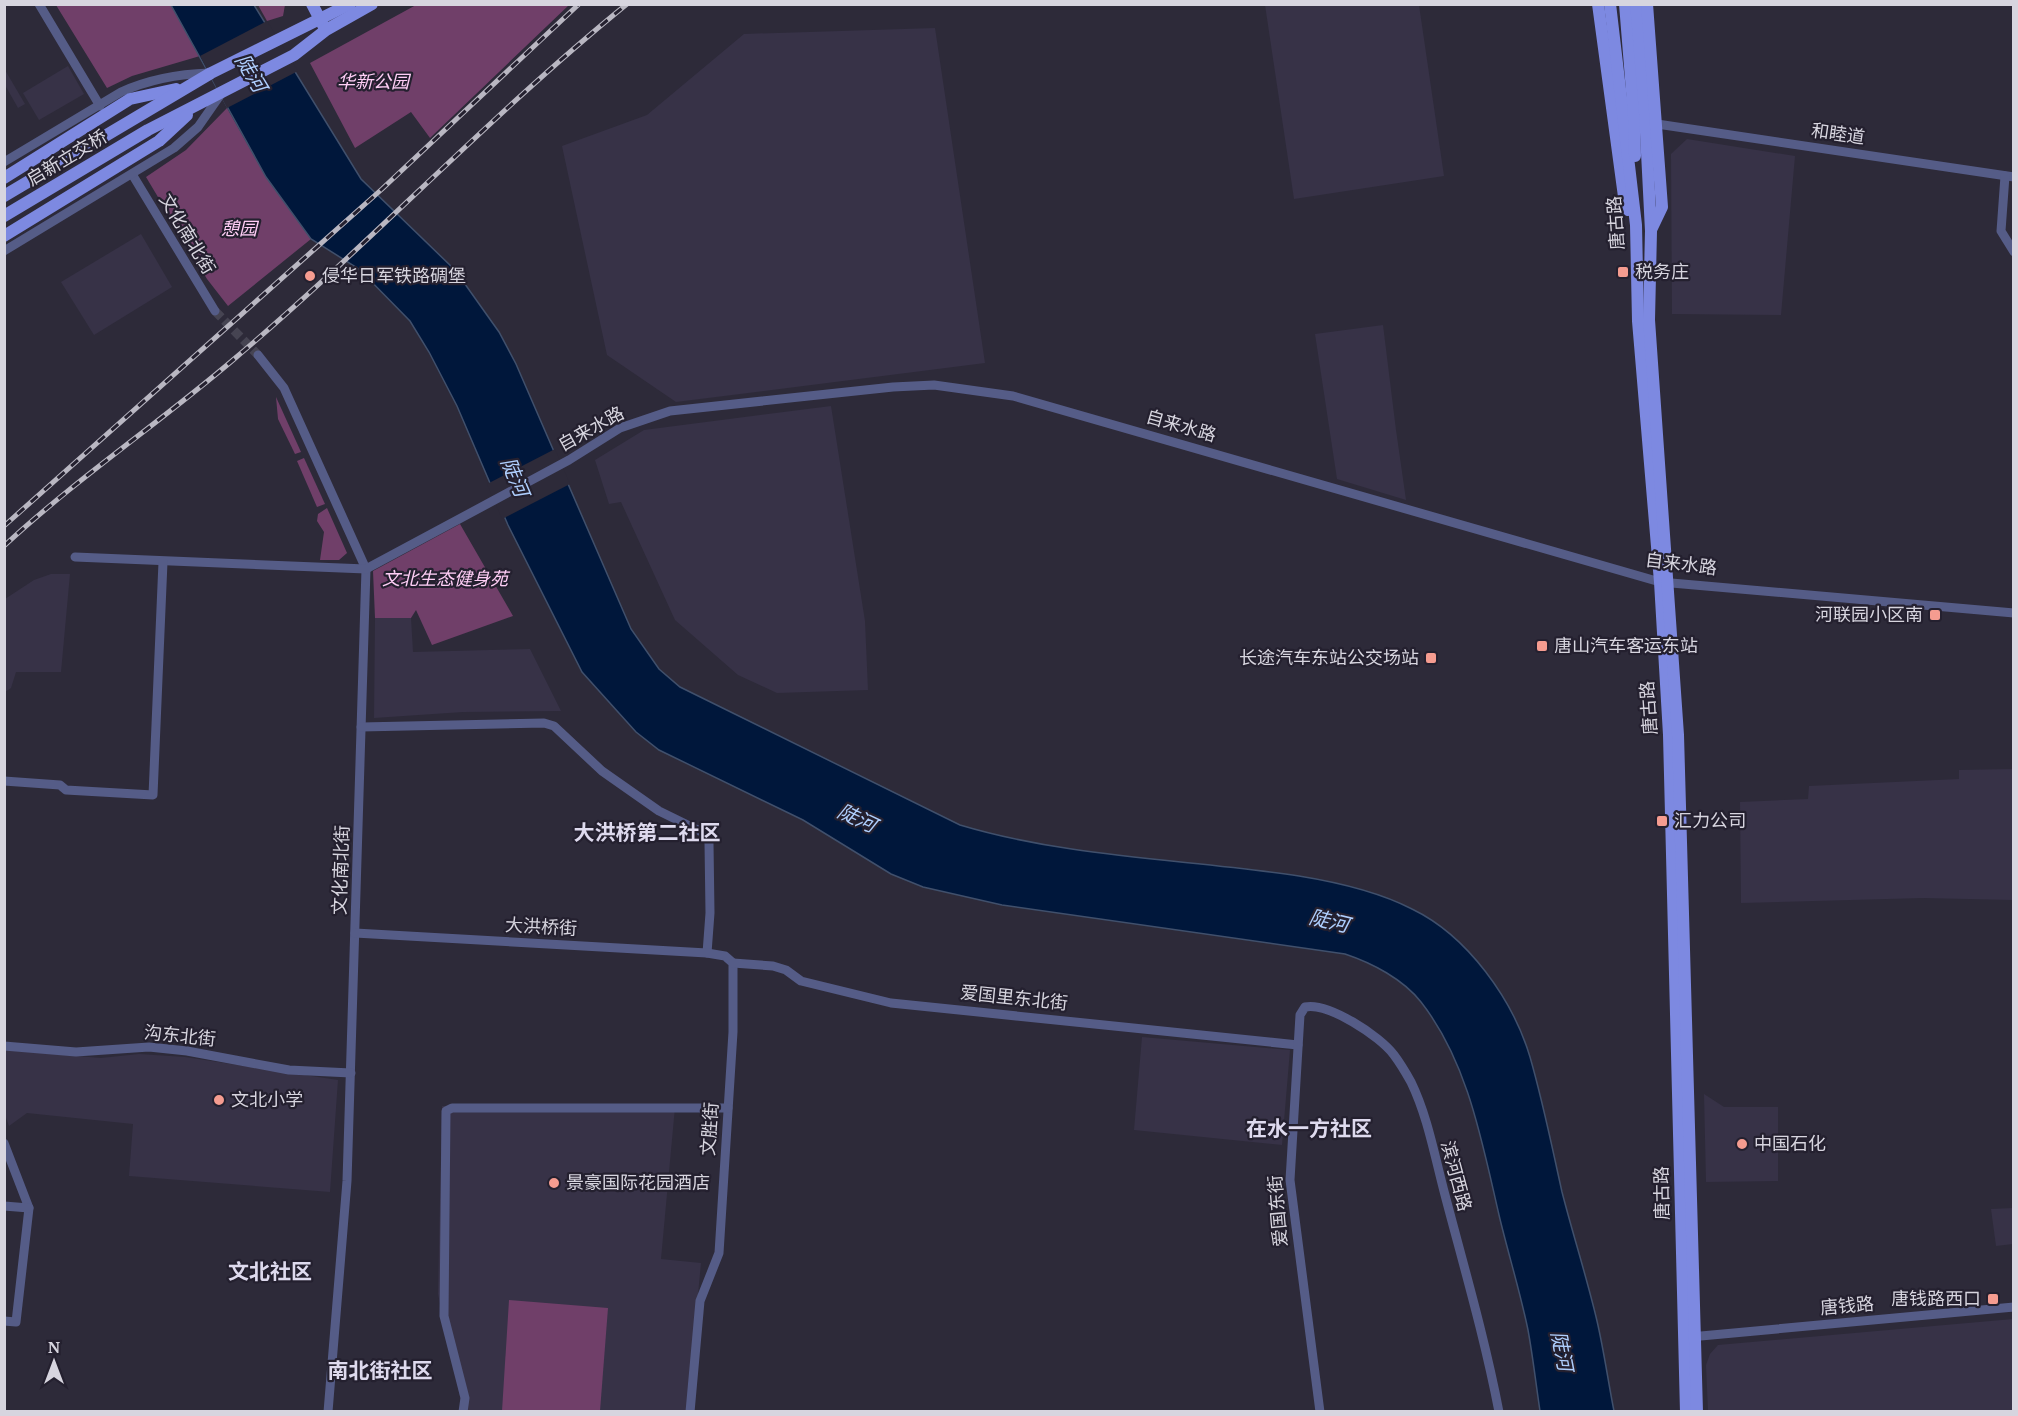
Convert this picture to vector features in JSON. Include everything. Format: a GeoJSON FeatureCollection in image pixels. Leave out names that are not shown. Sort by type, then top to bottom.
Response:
{"type":"FeatureCollection","features":[{"type":"Feature","properties":{"kind":"main road"},"geometry":{"type":"LineString","coordinates":[[312,4],[324,26]]}},
{"type":"Feature","properties":{"kind":"main road"},"geometry":{"type":"LineString","coordinates":[[324,26],[350,4]]}},
{"type":"Feature","properties":{"kind":"main road"},"geometry":{"type":"LineString","coordinates":[[186,87],[284,37],[324,26],[372,4]]}},
{"type":"Feature","properties":{"kind":"main road"},"geometry":{"type":"LineString","coordinates":[[1598,4],[1625,204],[1636,225]]}},
{"type":"Feature","properties":{"kind":"main road","name":"唐古路"},"geometry":{"type":"LineString","coordinates":[[1610,4],[1634,116],[1651,231],[1649,320],[1664,582]]}},
{"type":"Feature","properties":{"kind":"main road"},"geometry":{"type":"LineString","coordinates":[[1624,4],[1634,116]]}},
{"type":"Feature","properties":{"kind":"main road","name":"唐古路"},"geometry":{"type":"LineString","coordinates":[[1636,4],[1634,116],[1638,321],[1678,735],[1689,1337],[1686,1412]]}},
{"type":"Feature","properties":{"kind":"main road"},"geometry":{"type":"LineString","coordinates":[[1647,4],[1662,207],[1651,231]]}},
{"type":"Feature","properties":{"kind":"main road","name":"启新立交桥"},"geometry":{"type":"LineString","coordinates":[[4,216],[148,130],[294,55],[324,26]]}},
{"type":"Feature","properties":{"kind":"main road","name":"启新立交桥"},"geometry":{"type":"LineString","coordinates":[[4,178],[130,99],[186,87]]}},
{"type":"Feature","properties":{"kind":"main road","name":"启新立交桥"},"geometry":{"type":"LineString","coordinates":[[4,196],[186,87]]}},
{"type":"Feature","properties":{"kind":"main road","name":"启新立交桥"},"geometry":{"type":"LineString","coordinates":[[4,236],[159,141],[198,104]]}},
{"type":"Feature","properties":{"kind":"main road","name":"唐古路"},"geometry":{"type":"LineString","coordinates":[[1689,1337],[1697,1412]]}},
{"type":"Feature","properties":{"kind":"street"},"geometry":{"type":"LineString","coordinates":[[39,4],[100,106]]}},
{"type":"Feature","properties":{"kind":"street"},"geometry":{"type":"LineString","coordinates":[[4,162],[141,83],[170,75],[211,73]]}},
{"type":"Feature","properties":{"kind":"street"},"geometry":{"type":"LineString","coordinates":[[4,251],[174,148],[198,127],[222,92]]}},
{"type":"Feature","properties":{"kind":"street","name":"和睦道"},"geometry":{"type":"LineString","coordinates":[[1657,124],[2009,176]]}},
{"type":"Feature","properties":{"kind":"street","name":"文化南北街"},"geometry":{"type":"LineString","coordinates":[[132,174],[215,311]]}},
{"type":"Feature","properties":{"kind":"street"},"geometry":{"type":"LineString","coordinates":[[2009,176],[2001,231],[2013,252]]}},
{"type":"Feature","properties":{"kind":"street","name":"文化南北街"},"geometry":{"type":"LineString","coordinates":[[258,355],[284,388],[366,569],[347,1181],[328,1412]]}},
{"type":"Feature","properties":{"kind":"street","name":"自来水路"},"geometry":{"type":"LineString","coordinates":[[366,569],[569,460],[620,428],[670,411],[893,387],[934,385],[974,388],[1013,396],[1664,582],[2013,613]]}},
{"type":"Feature","properties":{"kind":"street"},"geometry":{"type":"LineString","coordinates":[[75,557],[366,569]]}},
{"type":"Feature","properties":{"kind":"street"},"geometry":{"type":"LineString","coordinates":[[4,780],[60,784],[66,790],[153,795],[164,561]]}},
{"type":"Feature","properties":{"kind":"street"},"geometry":{"type":"LineString","coordinates":[[361,727],[544,723],[554,726],[602,771],[660,811],[706,834],[709,843],[710,913],[707,953]]}},
{"type":"Feature","properties":{"kind":"street","name":"大洪桥街"},"geometry":{"type":"LineString","coordinates":[[355,933],[707,953],[729,959]]}},
{"type":"Feature","properties":{"kind":"street","name":"爱国里东北街"},"geometry":{"type":"LineString","coordinates":[[729,959],[773,966],[786,970],[801,981],[891,1003],[1298,1045]]}},
{"type":"Feature","properties":{"kind":"street","name":"文胜街"},"geometry":{"type":"LineString","coordinates":[[690,1412],[700,1301],[719,1253],[733,1032],[729,959]]}},
{"type":"Feature","properties":{"kind":"street","name":"滨河西路"},"geometry":{"type":"LineString","coordinates":[[1305,1007],[1313,1006],[1345,1018],[1372,1034],[1394,1053],[1410,1081],[1420,1103],[1499,1412]]}},
{"type":"Feature","properties":{"kind":"street","name":"爱国东街"},"geometry":{"type":"LineString","coordinates":[[1305,1007],[1300,1015],[1290,1180],[1320,1412]]}},
{"type":"Feature","properties":{"kind":"street","name":"沟东北街"},"geometry":{"type":"LineString","coordinates":[[4,1046],[76,1052],[149,1047],[187,1051],[289,1070],[351,1073]]}},
{"type":"Feature","properties":{"kind":"street"},"geometry":{"type":"LineString","coordinates":[[463,1412],[465,1398],[444,1316],[446,1111],[452,1108],[728,1108]]}},
{"type":"Feature","properties":{"kind":"street"},"geometry":{"type":"LineString","coordinates":[[4,1143],[29,1208],[16,1322],[4,1321]]}},
{"type":"Feature","properties":{"kind":"street"},"geometry":{"type":"LineString","coordinates":[[4,1206],[29,1208]]}},
{"type":"Feature","properties":{"kind":"street","name":"唐钱路"},"geometry":{"type":"LineString","coordinates":[[1689,1337],[2013,1307]]}},
{"type":"Feature","properties":{"kind":"shaded area"},"geometry":{"type":"Polygon","coordinates":[[[1265,5],[1419,5],[1444,176],[1294,199],[1265,5]]]}},
{"type":"Feature","properties":{"kind":"shaded area"},"geometry":{"type":"Polygon","coordinates":[[[935,28],[985,363],[676,402],[607,355],[562,146],[647,115],[744,34],[935,28]]]}},
{"type":"Feature","properties":{"kind":"shaded area"},"geometry":{"type":"Polygon","coordinates":[[[68,66],[84,94],[39,120],[23,93],[68,66]]]}},
{"type":"Feature","properties":{"kind":"shaded area"},"geometry":{"type":"Polygon","coordinates":[[[5,70],[25,104],[18,108],[5,85],[5,70]]]}},
{"type":"Feature","properties":{"kind":"shaded area"},"geometry":{"type":"Polygon","coordinates":[[[1687,139],[1795,156],[1781,315],[1672,314],[1671,154],[1687,139]]]}},
{"type":"Feature","properties":{"kind":"shaded area"},"geometry":{"type":"Polygon","coordinates":[[[141,234],[172,287],[94,335],[61,282],[141,234]]]}},
{"type":"Feature","properties":{"kind":"shaded area"},"geometry":{"type":"Polygon","coordinates":[[[1383,325],[1406,500],[1337,479],[1315,334],[1383,325]]]}},
{"type":"Feature","properties":{"kind":"shaded area"},"geometry":{"type":"Polygon","coordinates":[[[831,406],[865,621],[868,690],[777,693],[738,675],[675,620],[621,502],[609,504],[595,460],[644,430],[831,406]]]}},
{"type":"Feature","properties":{"kind":"shaded area"},"geometry":{"type":"Polygon","coordinates":[[[51,574],[70,574],[61,672],[16,672],[11,688],[5,692],[5,599],[34,580],[51,574]]]}},
{"type":"Feature","properties":{"kind":"shaded area"},"geometry":{"type":"Polygon","coordinates":[[[375,618],[411,618],[413,652],[530,649],[561,711],[463,712],[374,718],[375,618]]]}},
{"type":"Feature","properties":{"kind":"shaded area"},"geometry":{"type":"Polygon","coordinates":[[[2013,769],[2013,900],[1923,898],[1741,903],[1740,802],[1808,799],[1809,786],[1959,779],[1959,770],[2013,769]]]}},
{"type":"Feature","properties":{"kind":"shaded area"},"geometry":{"type":"Polygon","coordinates":[[[1142,1037],[1290,1050],[1282,1145],[1134,1130],[1142,1037]]]}},
{"type":"Feature","properties":{"kind":"shaded area","name":"文北小学"},"geometry":{"type":"Polygon","coordinates":[[[4,1050],[101,1058],[139,1054],[185,1057],[338,1080],[330,1192],[129,1176],[133,1124],[27,1113],[9,1126],[5,1115],[4,1050]]]}},
{"type":"Feature","properties":{"kind":"shaded area","name":"中国石化"},"geometry":{"type":"Polygon","coordinates":[[[1704,1094],[1724,1107],[1778,1107],[1778,1181],[1706,1182],[1704,1094]]]}},
{"type":"Feature","properties":{"kind":"shaded area","name":"景豪国际花园酒店"},"geometry":{"type":"Polygon","coordinates":[[[442,1106],[675,1107],[661,1259],[701,1263],[687,1411],[463,1411],[438,1294],[442,1106]]]}},
{"type":"Feature","properties":{"kind":"shaded area"},"geometry":{"type":"Polygon","coordinates":[[[2013,1208],[2013,1244],[1996,1246],[1991,1209],[2013,1208]]]}},
{"type":"Feature","properties":{"kind":"shaded area"},"geometry":{"type":"Polygon","coordinates":[[[2013,1319],[2013,1411],[1708,1411],[1706,1365],[1710,1354],[1718,1345],[2013,1319]]]}},
{"type":"Feature","properties":{"kind":"green space"},"geometry":{"type":"Polygon","coordinates":[[[56,5],[171,5],[200,56],[132,76],[107,88],[56,5]]]}},
{"type":"Feature","properties":{"kind":"green space"},"geometry":{"type":"Polygon","coordinates":[[[258,5],[285,5],[283,16],[267,21],[258,5]]]}},
{"type":"Feature","properties":{"kind":"green space","name":"华新公园"},"geometry":{"type":"Polygon","coordinates":[[[416,5],[569,5],[430,138],[411,112],[355,148],[310,63],[416,5]]]}},
{"type":"Feature","properties":{"kind":"green space","name":"憩园"},"geometry":{"type":"Polygon","coordinates":[[[227,108],[266,177],[311,239],[228,306],[207,279],[146,177],[186,150],[227,108]]]}},
{"type":"Feature","properties":{"kind":"green space"},"geometry":{"type":"Polygon","coordinates":[[[276,397],[301,452],[295,454],[278,419],[276,397]]]}},
{"type":"Feature","properties":{"kind":"green space"},"geometry":{"type":"Polygon","coordinates":[[[304,458],[325,504],[317,507],[297,461],[304,458]]]}},
{"type":"Feature","properties":{"kind":"green space"},"geometry":{"type":"Polygon","coordinates":[[[327,508],[347,553],[339,560],[320,560],[324,532],[317,521],[318,514],[327,508]]]}},
{"type":"Feature","properties":{"kind":"green space","name":"文北生态健身苑"},"geometry":{"type":"Polygon","coordinates":[[[460,524],[513,616],[432,645],[416,610],[411,618],[375,618],[373,571],[460,524]]]}},
{"type":"Feature","properties":{"kind":"green space"},"geometry":{"type":"Polygon","coordinates":[[[509,1300],[608,1308],[600,1411],[502,1411],[509,1300]]]}},
{"type":"Feature","properties":{"kind":"water","name":"陡河"},"geometry":{"type":"Polygon","coordinates":[[[171,5],[254,5],[361,179],[455,270],[499,332],[516,364],[631,629],[659,669],[680,687],[960,825],[1002,836],[1086,851],[1257,870],[1342,885],[1372,893],[1412,909],[1452,936],[1486,972],[1500,992],[1522,1035],[1530,1057],[1562,1192],[1597,1321],[1614,1411],[1540,1411],[1525,1315],[1479,1131],[1462,1077],[1437,1025],[1414,994],[1396,979],[1366,962],[1345,954],[1002,905],[923,887],[891,874],[803,820],[659,750],[636,732],[582,672],[508,525],[457,406],[410,321],[359,269],[311,239],[266,177],[171,5]]]}},
{"type":"Feature","properties":{"kind":"pier"},"geometry":{"type":"Polygon","coordinates":[[[267,21],[298,71],[227,108],[200,56],[267,21]]]}},
{"type":"Feature","properties":{"kind":"pier"},"geometry":{"type":"Polygon","coordinates":[[[555,449],[570,484],[502,519],[487,484],[555,449]]]}},
{"type":"Feature","properties":{"kind":"tunnel"},"geometry":{"type":"LineString","coordinates":[[215,311],[258,355]]}},
{"type":"Feature","properties":{"kind":"railway"},"geometry":{"type":"LineString","coordinates":[[4,526],[382,189],[579,4]]}},
{"type":"Feature","properties":{"kind":"railway"},"geometry":{"type":"LineString","coordinates":[[4,546],[31,521],[205,384],[283,317],[526,91],[627,4]]}},
{"type":"Feature","properties":{"kind":"place","name":"税务庄"},"geometry":{"type":"Point","coordinates":[1623,272]}},
{"type":"Feature","properties":{"kind":"place","name":"侵华日军铁路碉堡"},"geometry":{"type":"Point","coordinates":[310,276]}},
{"type":"Feature","properties":{"kind":"place","name":"河联园小区南"},"geometry":{"type":"Point","coordinates":[1935,615]}},
{"type":"Feature","properties":{"kind":"place","name":"唐山汽车客运东站"},"geometry":{"type":"Point","coordinates":[1542,646]}},
{"type":"Feature","properties":{"kind":"place","name":"长途汽车东站公交场站"},"geometry":{"type":"Point","coordinates":[1431,658]}},
{"type":"Feature","properties":{"kind":"place","name":"汇力公司"},"geometry":{"type":"Point","coordinates":[1662,821]}},
{"type":"Feature","properties":{"kind":"place","name":"文北小学"},"geometry":{"type":"Point","coordinates":[219,1100]}},
{"type":"Feature","properties":{"kind":"place","name":"中国石化"},"geometry":{"type":"Point","coordinates":[1742,1144]}},
{"type":"Feature","properties":{"kind":"place","name":"景豪国际花园酒店"},"geometry":{"type":"Point","coordinates":[554,1183]}},
{"type":"Feature","properties":{"kind":"place","name":"唐钱路西口"},"geometry":{"type":"Point","coordinates":[1993,1299]}},
{"type":"Feature","properties":{"kind":"district","name":"大洪桥第二社区"},"geometry":{"type":"Point","coordinates":[647,833]}},
{"type":"Feature","properties":{"kind":"district","name":"在水一方社区"},"geometry":{"type":"Point","coordinates":[1309,1129]}},
{"type":"Feature","properties":{"kind":"district","name":"文北社区"},"geometry":{"type":"Point","coordinates":[270,1272]}},
{"type":"Feature","properties":{"kind":"district","name":"南北街社区"},"geometry":{"type":"Point","coordinates":[380,1371]}}]}
